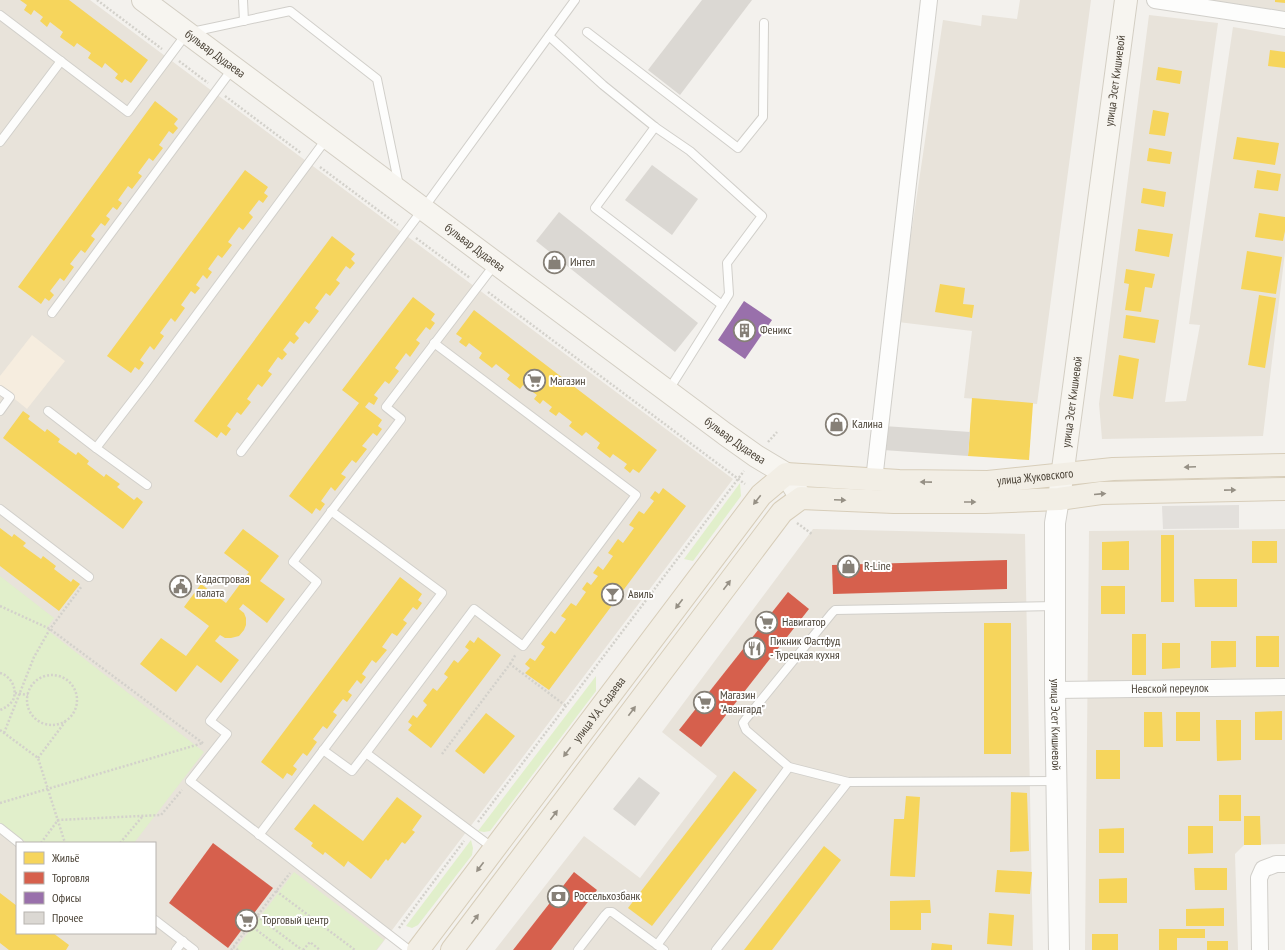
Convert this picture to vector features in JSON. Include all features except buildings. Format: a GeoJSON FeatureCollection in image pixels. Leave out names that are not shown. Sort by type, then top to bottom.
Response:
{"type":"FeatureCollection","features":[{"type":"Feature","properties":{"kind":"main road","name":"бульвар Дудаева"},"geometry":{"type":"LineString","coordinates":[[143,0],[667,391],[756,456],[786,474],[801,498]]}},
{"type":"Feature","properties":{"kind":"main road","name":"улица Эсет Кишиевой"},"geometry":{"type":"LineString","coordinates":[[1059,499],[1126,0]]}},
{"type":"Feature","properties":{"kind":"main road","name":"улица Жуковского"},"geometry":{"type":"LineString","coordinates":[[786,474],[899,481],[988,482],[1113,470],[1285,465]]}},
{"type":"Feature","properties":{"kind":"main road","name":"улица У.А. Садаева"},"geometry":{"type":"LineString","coordinates":[[418,950],[760,495],[786,474]]}},
{"type":"Feature","properties":{"kind":"main road"},"geometry":{"type":"LineString","coordinates":[[452,950],[782,512],[801,498],[909,502],[985,502],[1059,499],[1101,493],[1285,489]]}},
{"type":"Feature","properties":{"kind":"street"},"geometry":{"type":"LineString","coordinates":[[874,480],[929,0]]}},
{"type":"Feature","properties":{"kind":"street"},"geometry":{"type":"LineString","coordinates":[[1155,0],[1285,20]]}},
{"type":"Feature","properties":{"kind":"street","name":"улица Эсет Кишиевой"},"geometry":{"type":"LineString","coordinates":[[1059,499],[1055,523],[1055,690],[1059,950]]}},
{"type":"Feature","properties":{"kind":"street","name":"Невской переулок"},"geometry":{"type":"LineString","coordinates":[[1055,690],[1285,686]]}},
{"type":"Feature","properties":{"kind":"street"},"geometry":{"type":"LineString","coordinates":[[1260,950],[1259,878],[1263,869],[1276,864],[1285,864]]}},
{"type":"Feature","properties":{"kind":"lane"},"geometry":{"type":"LineString","coordinates":[[243,0],[244,21]]}},
{"type":"Feature","properties":{"kind":"lane"},"geometry":{"type":"LineString","coordinates":[[241,452],[423,208],[575,0]]}},
{"type":"Feature","properties":{"kind":"lane"},"geometry":{"type":"LineString","coordinates":[[0,15],[128,112],[187,33],[290,11],[377,79],[400,191]]}},
{"type":"Feature","properties":{"kind":"lane"},"geometry":{"type":"LineString","coordinates":[[587,32],[738,148],[763,117],[764,23]]}},
{"type":"Feature","properties":{"kind":"lane"},"geometry":{"type":"LineString","coordinates":[[549,36],[603,85],[654,127],[690,151],[762,216],[727,263],[729,294],[667,391]]}},
{"type":"Feature","properties":{"kind":"lane"},"geometry":{"type":"LineString","coordinates":[[0,142],[60,61]]}},
{"type":"Feature","properties":{"kind":"lane"},"geometry":{"type":"LineString","coordinates":[[52,313],[234,68]]}},
{"type":"Feature","properties":{"kind":"lane"},"geometry":{"type":"LineString","coordinates":[[654,127],[595,208],[722,305]]}},
{"type":"Feature","properties":{"kind":"lane"},"geometry":{"type":"LineString","coordinates":[[96,448],[328,138]]}},
{"type":"Feature","properties":{"kind":"lane"},"geometry":{"type":"LineString","coordinates":[[410,950],[190,781],[227,734],[210,721],[317,582],[293,562],[401,419],[386,407],[495,263]]}},
{"type":"Feature","properties":{"kind":"lane"},"geometry":{"type":"LineString","coordinates":[[323,750],[352,772],[474,609],[523,646],[636,495],[434,343]]}},
{"type":"Feature","properties":{"kind":"lane"},"geometry":{"type":"LineString","coordinates":[[0,390],[10,397],[0,411]]}},
{"type":"Feature","properties":{"kind":"lane"},"geometry":{"type":"LineString","coordinates":[[48,411],[147,485]]}},
{"type":"Feature","properties":{"kind":"lane"},"geometry":{"type":"LineString","coordinates":[[0,509],[89,577]]}},
{"type":"Feature","properties":{"kind":"lane"},"geometry":{"type":"LineString","coordinates":[[259,834],[442,593],[331,511]]}},
{"type":"Feature","properties":{"kind":"lane"},"geometry":{"type":"LineString","coordinates":[[1055,606],[833,611],[743,723],[746,730],[789,767],[848,782],[1056,781]]}},
{"type":"Feature","properties":{"kind":"lane"},"geometry":{"type":"LineString","coordinates":[[366,753],[494,848]]}},
{"type":"Feature","properties":{"kind":"lane"},"geometry":{"type":"LineString","coordinates":[[578,950],[608,912],[612,912],[660,947],[789,767]]}},
{"type":"Feature","properties":{"kind":"lane"},"geometry":{"type":"LineString","coordinates":[[716,950],[848,782]]}},
{"type":"Feature","properties":{"kind":"lane"},"geometry":{"type":"LineString","coordinates":[[0,828],[18,842]]}},
{"type":"Feature","properties":{"kind":"lane"},"geometry":{"type":"LineString","coordinates":[[156,921],[194,950]]}},
{"type":"Feature","properties":{"kind":"lane"},"geometry":{"type":"LineString","coordinates":[[176,950],[182,941]]}},
{"type":"Feature","properties":{"kind":"path"},"geometry":{"type":"LineString","coordinates":[[97,0],[760,495]]}},
{"type":"Feature","properties":{"kind":"path"},"geometry":{"type":"LineString","coordinates":[[392,937],[738,478],[777,432]]}},
{"type":"Feature","properties":{"kind":"path"},"geometry":{"type":"LineString","coordinates":[[782,512],[812,534]]}},
{"type":"Feature","properties":{"kind":"path"},"geometry":{"type":"LineString","coordinates":[[4,733],[34,657],[50,629],[89,577]]}},
{"type":"Feature","properties":{"kind":"path"},"geometry":{"type":"LineString","coordinates":[[0,606],[50,629],[213,751]]}},
{"type":"Feature","properties":{"kind":"path"},"geometry":{"type":"LineString","coordinates":[[442,754],[510,664],[566,706]]}},
{"type":"Feature","properties":{"kind":"path"},"geometry":{"type":"LineString","coordinates":[[0,673],[10,678],[14,685],[15,693],[13,700],[8,706],[0,710]]}},
{"type":"Feature","properties":{"kind":"path"},"geometry":{"type":"LineString","coordinates":[[38,758],[73,715],[77,705],[77,694],[73,685],[65,678],[54,674],[44,676],[35,682],[29,690],[27,701],[29,711],[36,720],[45,725],[56,726],[66,722]]}},
{"type":"Feature","properties":{"kind":"path"},"geometry":{"type":"LineString","coordinates":[[15,693],[28,696]]}},
{"type":"Feature","properties":{"kind":"path"},"geometry":{"type":"LineString","coordinates":[[0,730],[38,758],[65,842]]}},
{"type":"Feature","properties":{"kind":"path"},"geometry":{"type":"LineString","coordinates":[[0,803],[203,743]]}},
{"type":"Feature","properties":{"kind":"path"},"geometry":{"type":"LineString","coordinates":[[58,820],[161,815],[190,781]]}},
{"type":"Feature","properties":{"kind":"path"},"geometry":{"type":"LineString","coordinates":[[121,842],[142,817]]}},
{"type":"Feature","properties":{"kind":"path"},"geometry":{"type":"LineString","coordinates":[[42,842],[58,820]]}},
{"type":"Feature","properties":{"kind":"path"},"geometry":{"type":"LineString","coordinates":[[231,950],[297,864]]}},
{"type":"Feature","properties":{"kind":"path"},"geometry":{"type":"LineString","coordinates":[[276,890],[355,950]]}},
{"type":"Feature","properties":{"kind":"path"},"geometry":{"type":"LineString","coordinates":[[257,916],[303,950],[310,942],[320,950]]}},
{"type":"Feature","properties":{"kind":"path"},"geometry":{"type":"LineString","coordinates":[[250,925],[283,950]]}},
{"type":"Feature","properties":{"kind":"path"},"geometry":{"type":"LineString","coordinates":[[233,947],[238,950]]}},
{"type":"Feature","properties":{"kind":"shaded area"},"geometry":{"type":"Polygon","coordinates":[[[0,0],[90,0],[733,479],[377,950],[0,950],[0,0]]]}},
{"type":"Feature","properties":{"kind":"shaded area"},"geometry":{"type":"Polygon","coordinates":[[[1020,0],[1091,0],[1037,404],[964,398],[972,331],[898,322],[943,20],[981,26],[982,15],[1017,19],[1020,0]]]}},
{"type":"Feature","properties":{"kind":"shaded area"},"geometry":{"type":"Polygon","coordinates":[[[1172,0],[1285,0],[1285,17],[1172,0]]]}},
{"type":"Feature","properties":{"kind":"shaded area"},"geometry":{"type":"Polygon","coordinates":[[[1149,15],[1218,23],[1165,402],[1186,401],[1200,325],[1189,324],[1233,27],[1285,36],[1285,252],[1263,436],[1102,439],[1099,404],[1149,15]]]}},
{"type":"Feature","properties":{"kind":"shaded area"},"geometry":{"type":"Polygon","coordinates":[[[32,335],[65,361],[27,409],[0,387],[0,376],[32,335]]]}},
{"type":"Feature","properties":{"kind":"shaded area"},"geometry":{"type":"Polygon","coordinates":[[[1239,505],[1239,528],[1163,529],[1162,506],[1239,505]]]}},
{"type":"Feature","properties":{"kind":"shaded area"},"geometry":{"type":"Polygon","coordinates":[[[813,529],[1025,534],[1033,950],[495,950],[584,836],[640,878],[717,776],[662,732],[813,529]]]}},
{"type":"Feature","properties":{"kind":"shaded area"},"geometry":{"type":"Polygon","coordinates":[[[1285,529],[1285,844],[1244,845],[1235,854],[1238,950],[1085,950],[1089,531],[1285,529]]]}},
{"type":"Feature","properties":{"kind":"green space"},"geometry":{"type":"Polygon","coordinates":[[[740,483],[741,496],[693,561],[684,559],[740,483]]]}},
{"type":"Feature","properties":{"kind":"green space"},"geometry":{"type":"Polygon","coordinates":[[[0,576],[54,618],[46,629],[204,752],[135,842],[26,842],[0,823],[0,576]]]}},
{"type":"Feature","properties":{"kind":"green space"},"geometry":{"type":"Polygon","coordinates":[[[596,676],[596,691],[490,831],[478,831],[596,676]]]}},
{"type":"Feature","properties":{"kind":"green space"},"geometry":{"type":"Polygon","coordinates":[[[471,840],[473,848],[472,855],[418,925],[412,928],[406,926],[471,840]]]}},
{"type":"Feature","properties":{"kind":"green space"},"geometry":{"type":"Polygon","coordinates":[[[294,872],[384,940],[376,950],[235,950],[294,872]]]}},
{"type":"Feature","properties":{"kind":"place","name":"Интел"},"geometry":{"type":"Point","coordinates":[555,262]}},
{"type":"Feature","properties":{"kind":"place","name":"Феникс"},"geometry":{"type":"Point","coordinates":[745,330]}},
{"type":"Feature","properties":{"kind":"place","name":"Магазин"},"geometry":{"type":"Point","coordinates":[534,381]}},
{"type":"Feature","properties":{"kind":"place","name":"Калина"},"geometry":{"type":"Point","coordinates":[836,424]}},
{"type":"Feature","properties":{"kind":"place","name":"R-Line"},"geometry":{"type":"Point","coordinates":[848,566]}},
{"type":"Feature","properties":{"kind":"place","name":"Кадастровая палата"},"geometry":{"type":"Point","coordinates":[181,586]}},
{"type":"Feature","properties":{"kind":"place","name":"Авиль"},"geometry":{"type":"Point","coordinates":[612,594]}},
{"type":"Feature","properties":{"kind":"place","name":"Навигатор"},"geometry":{"type":"Point","coordinates":[766,622]}},
{"type":"Feature","properties":{"kind":"place","name":"Пикник Фастфуд - Турецкая кухня"},"geometry":{"type":"Point","coordinates":[755,648]}},
{"type":"Feature","properties":{"kind":"place","name":"Магазин \"Авангард\""},"geometry":{"type":"Point","coordinates":[704,702]}},
{"type":"Feature","properties":{"kind":"place","name":"Россельхозбанк"},"geometry":{"type":"Point","coordinates":[558,896]}},
{"type":"Feature","properties":{"kind":"place","name":"Торговый центр"},"geometry":{"type":"Point","coordinates":[247,920]}}]}
